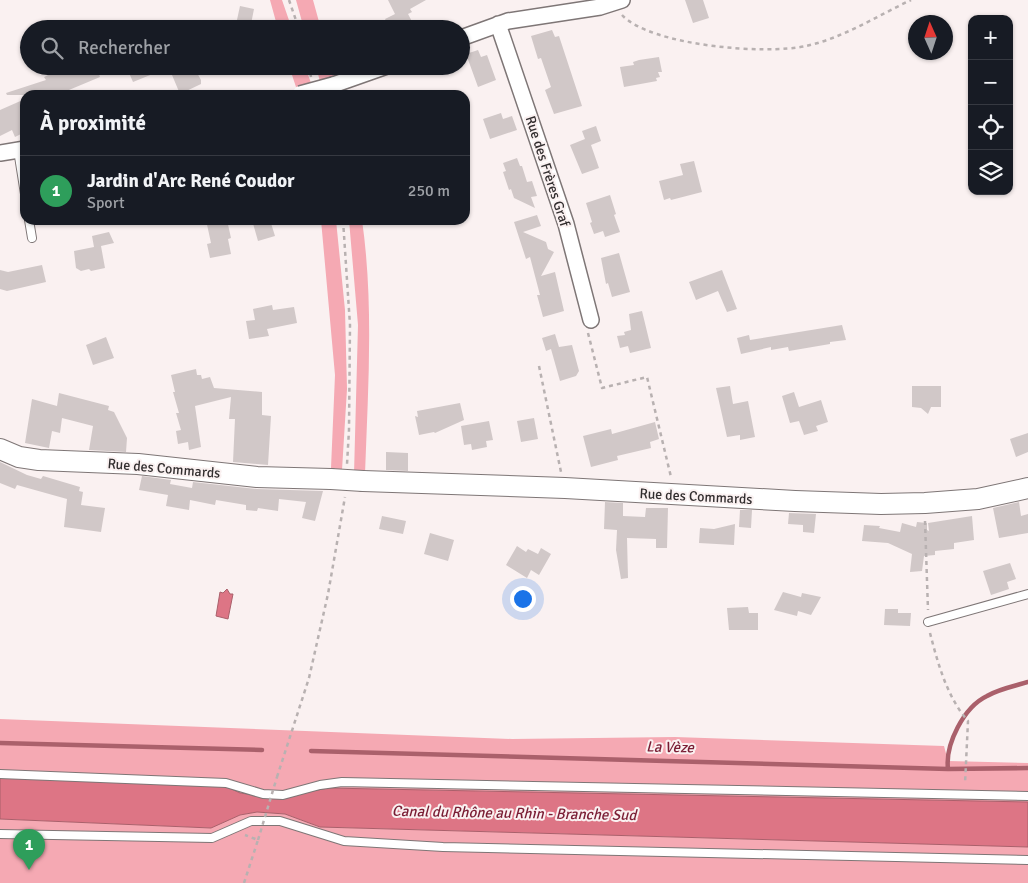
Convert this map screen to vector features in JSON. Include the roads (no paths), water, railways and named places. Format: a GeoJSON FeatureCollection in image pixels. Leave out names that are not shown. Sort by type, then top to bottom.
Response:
{"type":"FeatureCollection","features":[{"type":"Feature","properties":{"kind":"street"},"geometry":{"type":"LineString","coordinates":[[470,35],[498,24],[522,18],[618,2]]}},
{"type":"Feature","properties":{"kind":"street","name":"Rue des Frères Graf"},"geometry":{"type":"LineString","coordinates":[[498,24],[566,224],[591,320]]}},
{"type":"Feature","properties":{"kind":"street"},"geometry":{"type":"LineString","coordinates":[[313,90],[361,75]]}},
{"type":"Feature","properties":{"kind":"street"},"geometry":{"type":"LineString","coordinates":[[0,153],[20,150]]}},
{"type":"Feature","properties":{"kind":"street","name":"Rue des Commards"},"geometry":{"type":"LineString","coordinates":[[0,449],[19,457],[39,460],[138,464],[257,477],[565,488],[795,501],[923,503],[978,499],[1028,488]]}},
{"type":"Feature","properties":{"kind":"lane"},"geometry":{"type":"LineString","coordinates":[[30,225],[32,238]]}},
{"type":"Feature","properties":{"kind":"lane"},"geometry":{"type":"LineString","coordinates":[[928,622],[1028,594]]}},
{"type":"Feature","properties":{"kind":"lane"},"geometry":{"type":"LineString","coordinates":[[0,774],[226,783],[262,794],[283,795],[320,785],[342,782],[1028,796]]}},
{"type":"Feature","properties":{"kind":"lane"},"geometry":{"type":"LineString","coordinates":[[0,834],[212,838],[251,822],[280,821],[344,841],[443,847],[1028,860]]}},
{"type":"Feature","properties":{"kind":"water"},"geometry":{"type":"Polygon","coordinates":[[[227,589],[230,594],[233,594],[228,619],[216,616],[220,592],[223,593],[227,589]]]}},
{"type":"Feature","properties":{"kind":"water","name":"Canal du Rhône au Rhin - Branche Sud"},"geometry":{"type":"Polygon","coordinates":[[[0,778],[221,784],[240,793],[277,798],[328,788],[1028,802],[1028,847],[320,827],[285,814],[257,812],[240,815],[211,828],[0,819],[0,778]]]}},
{"type":"Feature","properties":{"kind":"waterway"},"geometry":{"type":"LineString","coordinates":[[948,769],[948,759],[953,738],[964,717],[971,709],[979,701],[992,694],[1028,682]]}},
{"type":"Feature","properties":{"kind":"waterway"},"geometry":{"type":"LineString","coordinates":[[0,743],[262,750]]}},
{"type":"Feature","properties":{"kind":"waterway","name":"La Vèze"},"geometry":{"type":"LineString","coordinates":[[311,751],[948,769],[1028,768]]}},
{"type":"Feature","properties":{"kind":"place","name":"Jardin d'Arc René Coudor"},"geometry":{"type":"Point","coordinates":[29,870]}}]}
